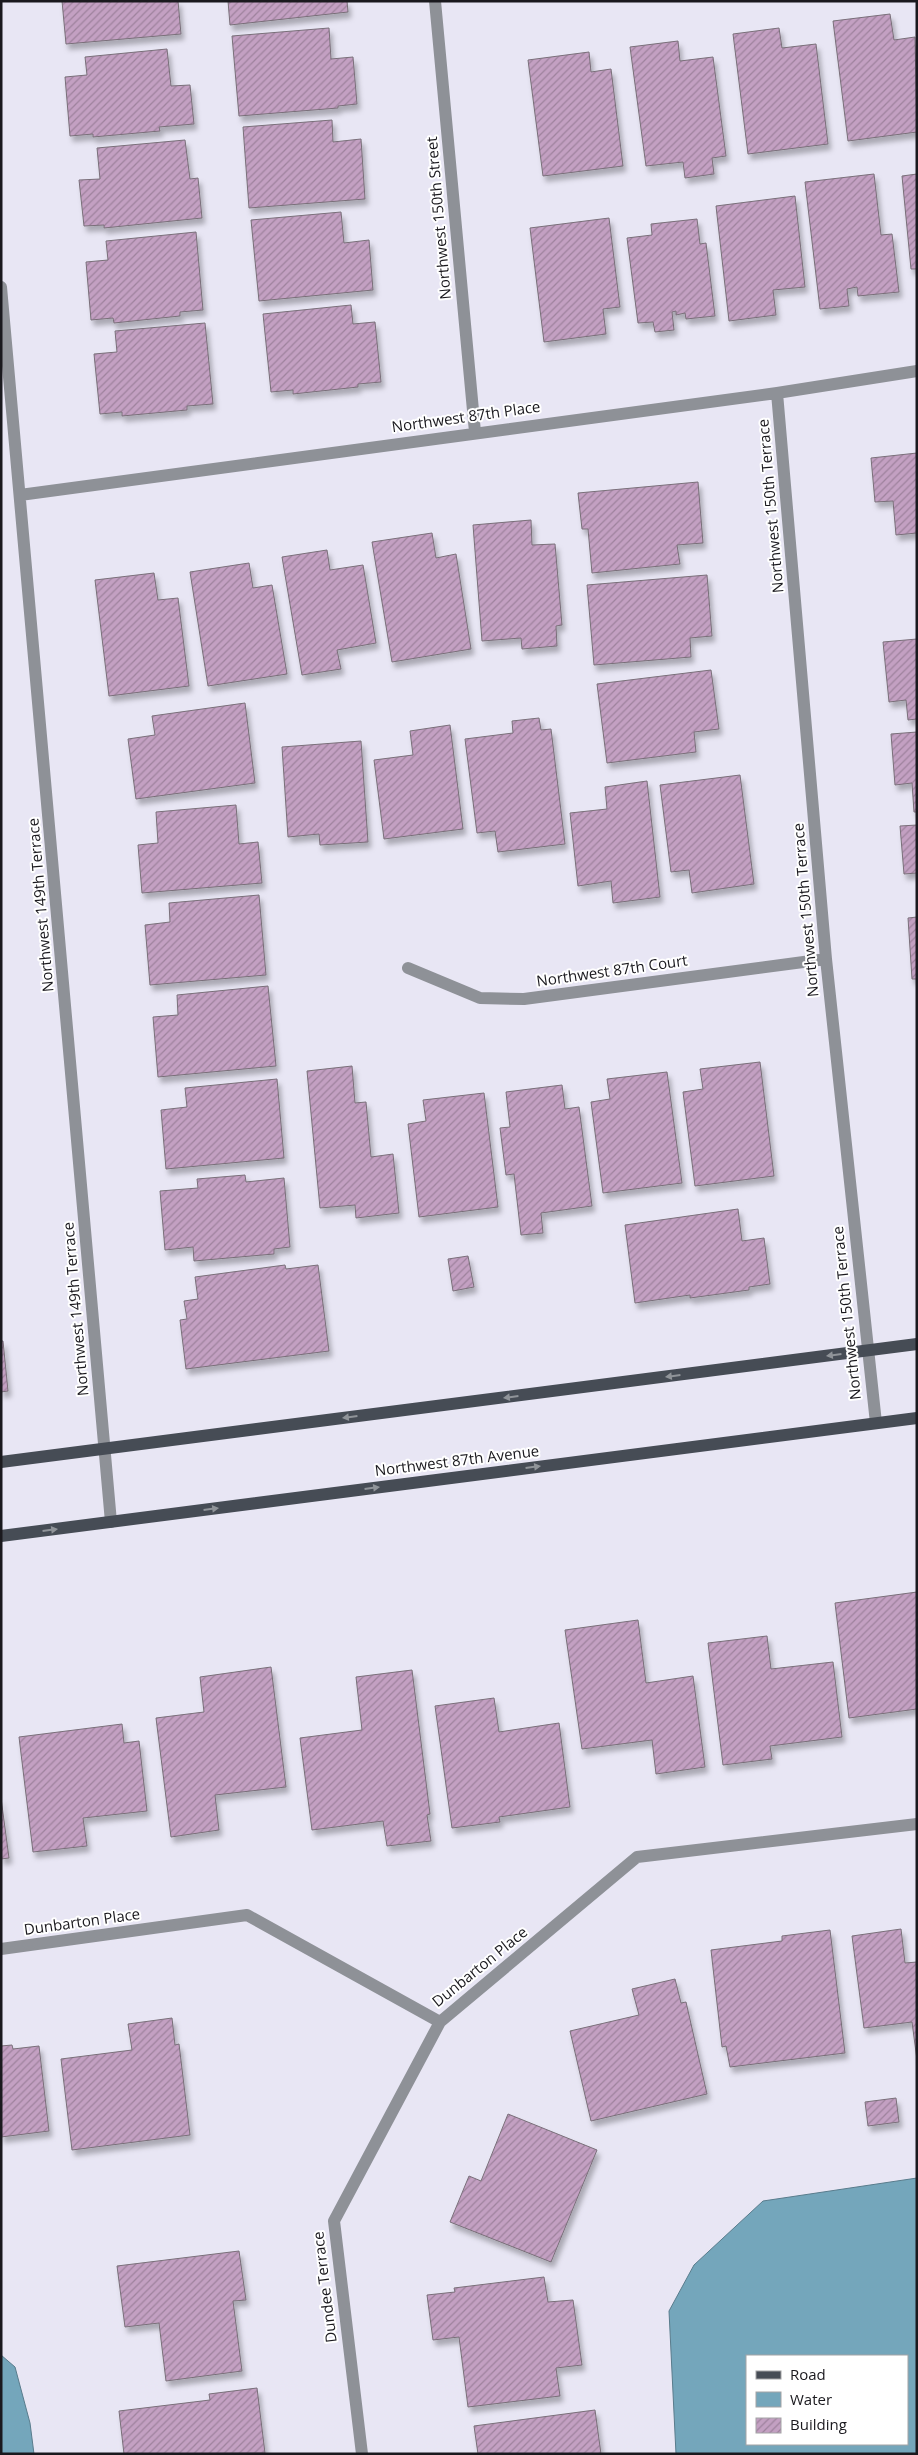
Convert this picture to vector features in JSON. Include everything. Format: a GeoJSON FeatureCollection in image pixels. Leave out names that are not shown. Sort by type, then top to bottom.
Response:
{"type":"FeatureCollection","features":[{"type":"Feature","properties":{"kind":"main road"},"geometry":{"type":"LineString","coordinates":[[1,1462],[917,1344]]}},
{"type":"Feature","properties":{"kind":"main road","name":"Northwest 87th Avenue"},"geometry":{"type":"LineString","coordinates":[[1,1536],[917,1418]]}},
{"type":"Feature","properties":{"kind":"street","name":"Northwest 150th Street"},"geometry":{"type":"LineString","coordinates":[[435,1],[475,432]]}},
{"type":"Feature","properties":{"kind":"street","name":"Northwest 149th Terrace"},"geometry":{"type":"LineString","coordinates":[[1,287],[112,1522]]}},
{"type":"Feature","properties":{"kind":"street","name":"Northwest 87th Place"},"geometry":{"type":"LineString","coordinates":[[20,495],[475,432],[777,393],[917,371]]}},
{"type":"Feature","properties":{"kind":"street","name":"Northwest 150th Terrace"},"geometry":{"type":"LineString","coordinates":[[777,393],[826,959],[876,1423]]}},
{"type":"Feature","properties":{"kind":"street","name":"Northwest 87th Court"},"geometry":{"type":"LineString","coordinates":[[408,968],[480,998],[524,999],[826,959]]}},
{"type":"Feature","properties":{"kind":"street","name":"Dunbarton Place"},"geometry":{"type":"LineString","coordinates":[[1,1949],[247,1915],[440,2022],[637,1857],[917,1824]]}},
{"type":"Feature","properties":{"kind":"street","name":"Dundee Terrace"},"geometry":{"type":"LineString","coordinates":[[362,2454],[334,2221],[440,2022]]}},
{"type":"Feature","properties":{"kind":"water"},"geometry":{"type":"Polygon","coordinates":[[[917,2178],[917,2454],[676,2454],[669,2311],[694,2265],[763,2201],[917,2178]]]}},
{"type":"Feature","properties":{"kind":"water"},"geometry":{"type":"Polygon","coordinates":[[[1,2355],[15,2367],[30,2423],[34,2454],[1,2454],[1,2355]]]}},
{"type":"Feature","properties":{"kind":"building"},"geometry":{"type":"Polygon","coordinates":[[[62,1],[178,1],[181,34],[66,44],[62,1]]]}},
{"type":"Feature","properties":{"kind":"building"},"geometry":{"type":"Polygon","coordinates":[[[228,1],[347,1],[348,12],[230,25],[228,1]]]}},
{"type":"Feature","properties":{"kind":"building"},"geometry":{"type":"Polygon","coordinates":[[[890,14],[894,40],[915,37],[917,132],[848,141],[833,21],[890,14]]]}},
{"type":"Feature","properties":{"kind":"building"},"geometry":{"type":"Polygon","coordinates":[[[329,28],[331,59],[353,57],[357,104],[338,106],[338,108],[239,116],[232,36],[329,28]]]}},
{"type":"Feature","properties":{"kind":"building"},"geometry":{"type":"Polygon","coordinates":[[[779,28],[782,48],[816,44],[828,144],[748,154],[733,34],[779,28]]]}},
{"type":"Feature","properties":{"kind":"building"},"geometry":{"type":"Polygon","coordinates":[[[678,41],[680,61],[713,57],[726,156],[712,158],[714,174],[685,178],[683,162],[646,166],[630,47],[678,41]]]}},
{"type":"Feature","properties":{"kind":"building"},"geometry":{"type":"Polygon","coordinates":[[[167,49],[171,86],[190,85],[194,124],[159,127],[160,131],[93,137],[93,134],[70,136],[65,77],[87,75],[85,57],[167,49]]]}},
{"type":"Feature","properties":{"kind":"building"},"geometry":{"type":"Polygon","coordinates":[[[589,52],[591,72],[611,69],[623,166],[543,176],[528,60],[589,52]]]}},
{"type":"Feature","properties":{"kind":"building"},"geometry":{"type":"Polygon","coordinates":[[[332,120],[333,142],[361,139],[365,199],[249,208],[243,127],[332,120]]]}},
{"type":"Feature","properties":{"kind":"building"},"geometry":{"type":"Polygon","coordinates":[[[185,140],[190,179],[198,178],[202,218],[104,228],[104,225],[84,226],[79,180],[100,179],[97,148],[185,140]]]}},
{"type":"Feature","properties":{"kind":"building"},"geometry":{"type":"Polygon","coordinates":[[[874,174],[881,235],[892,234],[899,292],[858,296],[857,287],[847,289],[849,306],[820,309],[805,182],[874,174]]]}},
{"type":"Feature","properties":{"kind":"building"},"geometry":{"type":"Polygon","coordinates":[[[917,174],[917,269],[911,269],[902,176],[917,174]]]}},
{"type":"Feature","properties":{"kind":"building"},"geometry":{"type":"Polygon","coordinates":[[[795,196],[805,287],[773,290],[776,315],[729,321],[716,206],[795,196]]]}},
{"type":"Feature","properties":{"kind":"building"},"geometry":{"type":"Polygon","coordinates":[[[341,212],[344,243],[369,240],[373,290],[259,301],[251,220],[341,212]]]}},
{"type":"Feature","properties":{"kind":"building"},"geometry":{"type":"Polygon","coordinates":[[[609,218],[620,307],[603,309],[606,334],[544,342],[530,228],[609,218]]]}},
{"type":"Feature","properties":{"kind":"building"},"geometry":{"type":"Polygon","coordinates":[[[697,219],[700,244],[706,243],[715,316],[686,319],[685,313],[676,315],[676,311],[672,312],[674,330],[655,332],[653,322],[638,323],[627,238],[652,235],[651,224],[697,219]]]}},
{"type":"Feature","properties":{"kind":"building"},"geometry":{"type":"Polygon","coordinates":[[[196,232],[203,310],[180,312],[180,316],[114,323],[113,318],[91,320],[86,262],[108,260],[106,241],[196,232]]]}},
{"type":"Feature","properties":{"kind":"building"},"geometry":{"type":"Polygon","coordinates":[[[351,305],[353,324],[375,322],[381,382],[358,384],[358,387],[293,394],[293,390],[271,392],[263,314],[351,305]]]}},
{"type":"Feature","properties":{"kind":"building"},"geometry":{"type":"Polygon","coordinates":[[[205,323],[213,404],[187,406],[187,410],[122,416],[122,412],[100,414],[94,354],[117,352],[115,331],[205,323]]]}},
{"type":"Feature","properties":{"kind":"building"},"geometry":{"type":"Polygon","coordinates":[[[917,453],[917,533],[896,535],[893,501],[875,502],[871,458],[917,453]]]}},
{"type":"Feature","properties":{"kind":"building"},"geometry":{"type":"Polygon","coordinates":[[[698,482],[703,543],[677,545],[680,564],[592,573],[588,529],[582,529],[578,493],[698,482]]]}},
{"type":"Feature","properties":{"kind":"building"},"geometry":{"type":"Polygon","coordinates":[[[531,520],[532,545],[555,544],[562,625],[556,626],[557,646],[522,649],[521,638],[482,641],[473,525],[531,520]]]}},
{"type":"Feature","properties":{"kind":"building"},"geometry":{"type":"Polygon","coordinates":[[[432,533],[436,558],[456,554],[471,649],[392,662],[372,542],[432,533]]]}},
{"type":"Feature","properties":{"kind":"building"},"geometry":{"type":"Polygon","coordinates":[[[327,550],[330,570],[363,565],[376,643],[337,650],[341,669],[302,675],[282,557],[327,550]]]}},
{"type":"Feature","properties":{"kind":"building"},"geometry":{"type":"Polygon","coordinates":[[[249,563],[253,588],[272,585],[287,674],[208,686],[190,572],[249,563]]]}},
{"type":"Feature","properties":{"kind":"building"},"geometry":{"type":"Polygon","coordinates":[[[154,573],[158,600],[178,598],[189,686],[109,696],[95,580],[154,573]]]}},
{"type":"Feature","properties":{"kind":"building"},"geometry":{"type":"Polygon","coordinates":[[[707,575],[712,636],[690,638],[691,657],[594,665],[587,585],[707,575]]]}},
{"type":"Feature","properties":{"kind":"building"},"geometry":{"type":"Polygon","coordinates":[[[917,639],[917,719],[908,720],[906,700],[889,702],[883,642],[917,639]]]}},
{"type":"Feature","properties":{"kind":"building"},"geometry":{"type":"Polygon","coordinates":[[[711,670],[719,729],[694,732],[696,752],[607,763],[597,684],[711,670]]]}},
{"type":"Feature","properties":{"kind":"building"},"geometry":{"type":"Polygon","coordinates":[[[245,703],[255,783],[136,799],[128,739],[155,735],[152,716],[245,703]]]}},
{"type":"Feature","properties":{"kind":"building"},"geometry":{"type":"Polygon","coordinates":[[[539,718],[541,730],[551,729],[565,844],[498,852],[495,831],[477,833],[465,739],[513,733],[512,721],[539,718]]]}},
{"type":"Feature","properties":{"kind":"building"},"geometry":{"type":"Polygon","coordinates":[[[450,725],[463,829],[384,839],[374,760],[413,755],[410,731],[450,725]]]}},
{"type":"Feature","properties":{"kind":"building"},"geometry":{"type":"Polygon","coordinates":[[[917,732],[917,812],[914,812],[912,783],[895,785],[891,734],[917,732]]]}},
{"type":"Feature","properties":{"kind":"building"},"geometry":{"type":"Polygon","coordinates":[[[361,741],[368,842],[320,845],[319,834],[288,837],[282,747],[361,741]]]}},
{"type":"Feature","properties":{"kind":"building"},"geometry":{"type":"Polygon","coordinates":[[[740,775],[754,884],[692,893],[689,870],[671,872],[660,785],[740,775]]]}},
{"type":"Feature","properties":{"kind":"building"},"geometry":{"type":"Polygon","coordinates":[[[647,781],[660,897],[613,903],[611,881],[578,886],[570,813],[607,809],[605,787],[647,781]]]}},
{"type":"Feature","properties":{"kind":"building"},"geometry":{"type":"Polygon","coordinates":[[[236,805],[239,844],[258,842],[262,883],[142,893],[138,845],[158,843],[156,812],[236,805]]]}},
{"type":"Feature","properties":{"kind":"building"},"geometry":{"type":"Polygon","coordinates":[[[917,825],[917,873],[904,874],[900,826],[917,825]]]}},
{"type":"Feature","properties":{"kind":"building"},"geometry":{"type":"Polygon","coordinates":[[[259,895],[266,975],[150,985],[145,925],[170,922],[169,903],[259,895]]]}},
{"type":"Feature","properties":{"kind":"building"},"geometry":{"type":"Polygon","coordinates":[[[917,917],[917,979],[912,979],[908,918],[917,917]]]}},
{"type":"Feature","properties":{"kind":"building"},"geometry":{"type":"Polygon","coordinates":[[[268,986],[276,1066],[158,1077],[153,1017],[178,1015],[177,995],[268,986]]]}},
{"type":"Feature","properties":{"kind":"building"},"geometry":{"type":"Polygon","coordinates":[[[760,1062],[774,1176],[695,1186],[683,1092],[703,1089],[700,1069],[760,1062]]]}},
{"type":"Feature","properties":{"kind":"building"},"geometry":{"type":"Polygon","coordinates":[[[352,1066],[355,1103],[366,1102],[371,1157],[393,1154],[399,1213],[356,1218],[355,1205],[320,1208],[307,1071],[352,1066]]]}},
{"type":"Feature","properties":{"kind":"building"},"geometry":{"type":"Polygon","coordinates":[[[667,1072],[682,1183],[603,1193],[591,1102],[610,1099],[607,1079],[667,1072]]]}},
{"type":"Feature","properties":{"kind":"building"},"geometry":{"type":"Polygon","coordinates":[[[277,1079],[284,1158],[166,1169],[161,1110],[187,1107],[185,1088],[277,1079]]]}},
{"type":"Feature","properties":{"kind":"building"},"geometry":{"type":"Polygon","coordinates":[[[562,1085],[565,1109],[579,1107],[592,1206],[541,1213],[543,1233],[521,1235],[514,1174],[506,1175],[500,1128],[510,1127],[506,1092],[562,1085]]]}},
{"type":"Feature","properties":{"kind":"building"},"geometry":{"type":"Polygon","coordinates":[[[484,1093],[498,1207],[419,1217],[408,1124],[426,1121],[423,1100],[484,1093]]]}},
{"type":"Feature","properties":{"kind":"building"},"geometry":{"type":"Polygon","coordinates":[[[245,1175],[246,1182],[284,1178],[290,1247],[274,1249],[274,1254],[194,1261],[193,1247],[165,1250],[160,1191],[198,1188],[197,1179],[245,1175]]]}},
{"type":"Feature","properties":{"kind":"building"},"geometry":{"type":"Polygon","coordinates":[[[738,1209],[742,1241],[764,1238],[770,1284],[749,1287],[749,1290],[690,1298],[690,1295],[635,1303],[625,1225],[738,1209]]]}},
{"type":"Feature","properties":{"kind":"building"},"geometry":{"type":"Polygon","coordinates":[[[468,1256],[474,1287],[453,1291],[448,1259],[468,1256]]]}},
{"type":"Feature","properties":{"kind":"building"},"geometry":{"type":"Polygon","coordinates":[[[285,1265],[286,1269],[318,1265],[329,1351],[186,1369],[180,1320],[187,1319],[184,1301],[198,1299],[195,1277],[285,1265]]]}},
{"type":"Feature","properties":{"kind":"building"},"geometry":{"type":"Polygon","coordinates":[[[1,1341],[3,1341],[8,1391],[1,1392],[1,1341]]]}},
{"type":"Feature","properties":{"kind":"building"},"geometry":{"type":"Polygon","coordinates":[[[917,1592],[917,1709],[849,1718],[835,1603],[917,1592]]]}},
{"type":"Feature","properties":{"kind":"building"},"geometry":{"type":"Polygon","coordinates":[[[638,1620],[646,1683],[693,1676],[705,1767],[656,1774],[652,1740],[582,1749],[565,1630],[638,1620]]]}},
{"type":"Feature","properties":{"kind":"building"},"geometry":{"type":"Polygon","coordinates":[[[767,1636],[771,1669],[833,1662],[842,1737],[770,1746],[772,1759],[723,1765],[708,1643],[767,1636]]]}},
{"type":"Feature","properties":{"kind":"building"},"geometry":{"type":"Polygon","coordinates":[[[271,1667],[286,1787],[215,1795],[219,1830],[171,1837],[156,1718],[204,1712],[200,1677],[271,1667]]]}},
{"type":"Feature","properties":{"kind":"building"},"geometry":{"type":"Polygon","coordinates":[[[412,1670],[430,1814],[427,1815],[431,1841],[387,1846],[383,1821],[312,1830],[300,1738],[362,1730],[356,1677],[412,1670]]]}},
{"type":"Feature","properties":{"kind":"building"},"geometry":{"type":"Polygon","coordinates":[[[494,1698],[499,1732],[559,1723],[570,1807],[499,1817],[500,1822],[452,1828],[435,1706],[494,1698]]]}},
{"type":"Feature","properties":{"kind":"building"},"geometry":{"type":"Polygon","coordinates":[[[122,1724],[124,1743],[139,1741],[147,1811],[83,1818],[87,1846],[33,1852],[19,1737],[122,1724]]]}},
{"type":"Feature","properties":{"kind":"building"},"geometry":{"type":"Polygon","coordinates":[[[1,1798],[9,1858],[1,1859],[1,1798]]]}},
{"type":"Feature","properties":{"kind":"building"},"geometry":{"type":"Polygon","coordinates":[[[901,1929],[905,1963],[917,1962],[917,2060],[912,2022],[864,2028],[852,1936],[901,1929]]]}},
{"type":"Feature","properties":{"kind":"building"},"geometry":{"type":"Polygon","coordinates":[[[830,1930],[845,2053],[730,2067],[726,2046],[722,2047],[711,1950],[782,1941],[782,1936],[830,1930]]]}},
{"type":"Feature","properties":{"kind":"building"},"geometry":{"type":"Polygon","coordinates":[[[675,1979],[681,2003],[686,2002],[707,2094],[591,2121],[570,2031],[639,2015],[632,1989],[675,1979]]]}},
{"type":"Feature","properties":{"kind":"building"},"geometry":{"type":"Polygon","coordinates":[[[172,2018],[175,2045],[179,2044],[190,2135],[72,2150],[61,2059],[132,2050],[128,2024],[172,2018]]]}},
{"type":"Feature","properties":{"kind":"building"},"geometry":{"type":"Polygon","coordinates":[[[12,2045],[13,2049],[39,2046],[49,2131],[1,2137],[1,2046],[12,2045]]]}},
{"type":"Feature","properties":{"kind":"building"},"geometry":{"type":"Polygon","coordinates":[[[896,2098],[899,2122],[868,2126],[865,2102],[896,2098]]]}},
{"type":"Feature","properties":{"kind":"building"},"geometry":{"type":"Polygon","coordinates":[[[508,2114],[597,2150],[551,2262],[450,2222],[469,2176],[481,2181],[508,2114]]]}},
{"type":"Feature","properties":{"kind":"building"},"geometry":{"type":"Polygon","coordinates":[[[239,2251],[246,2300],[233,2301],[242,2371],[166,2381],[159,2323],[125,2327],[117,2266],[239,2251]]]}},
{"type":"Feature","properties":{"kind":"building"},"geometry":{"type":"Polygon","coordinates":[[[544,2277],[548,2302],[573,2300],[582,2365],[556,2368],[560,2396],[468,2407],[459,2337],[433,2340],[427,2295],[455,2292],[454,2288],[544,2277]]]}},
{"type":"Feature","properties":{"kind":"building"},"geometry":{"type":"Polygon","coordinates":[[[257,2388],[265,2453],[124,2454],[119,2411],[210,2400],[209,2394],[257,2388]]]}},
{"type":"Feature","properties":{"kind":"building"},"geometry":{"type":"Polygon","coordinates":[[[595,2410],[601,2454],[478,2454],[474,2426],[595,2410]]]}}]}
